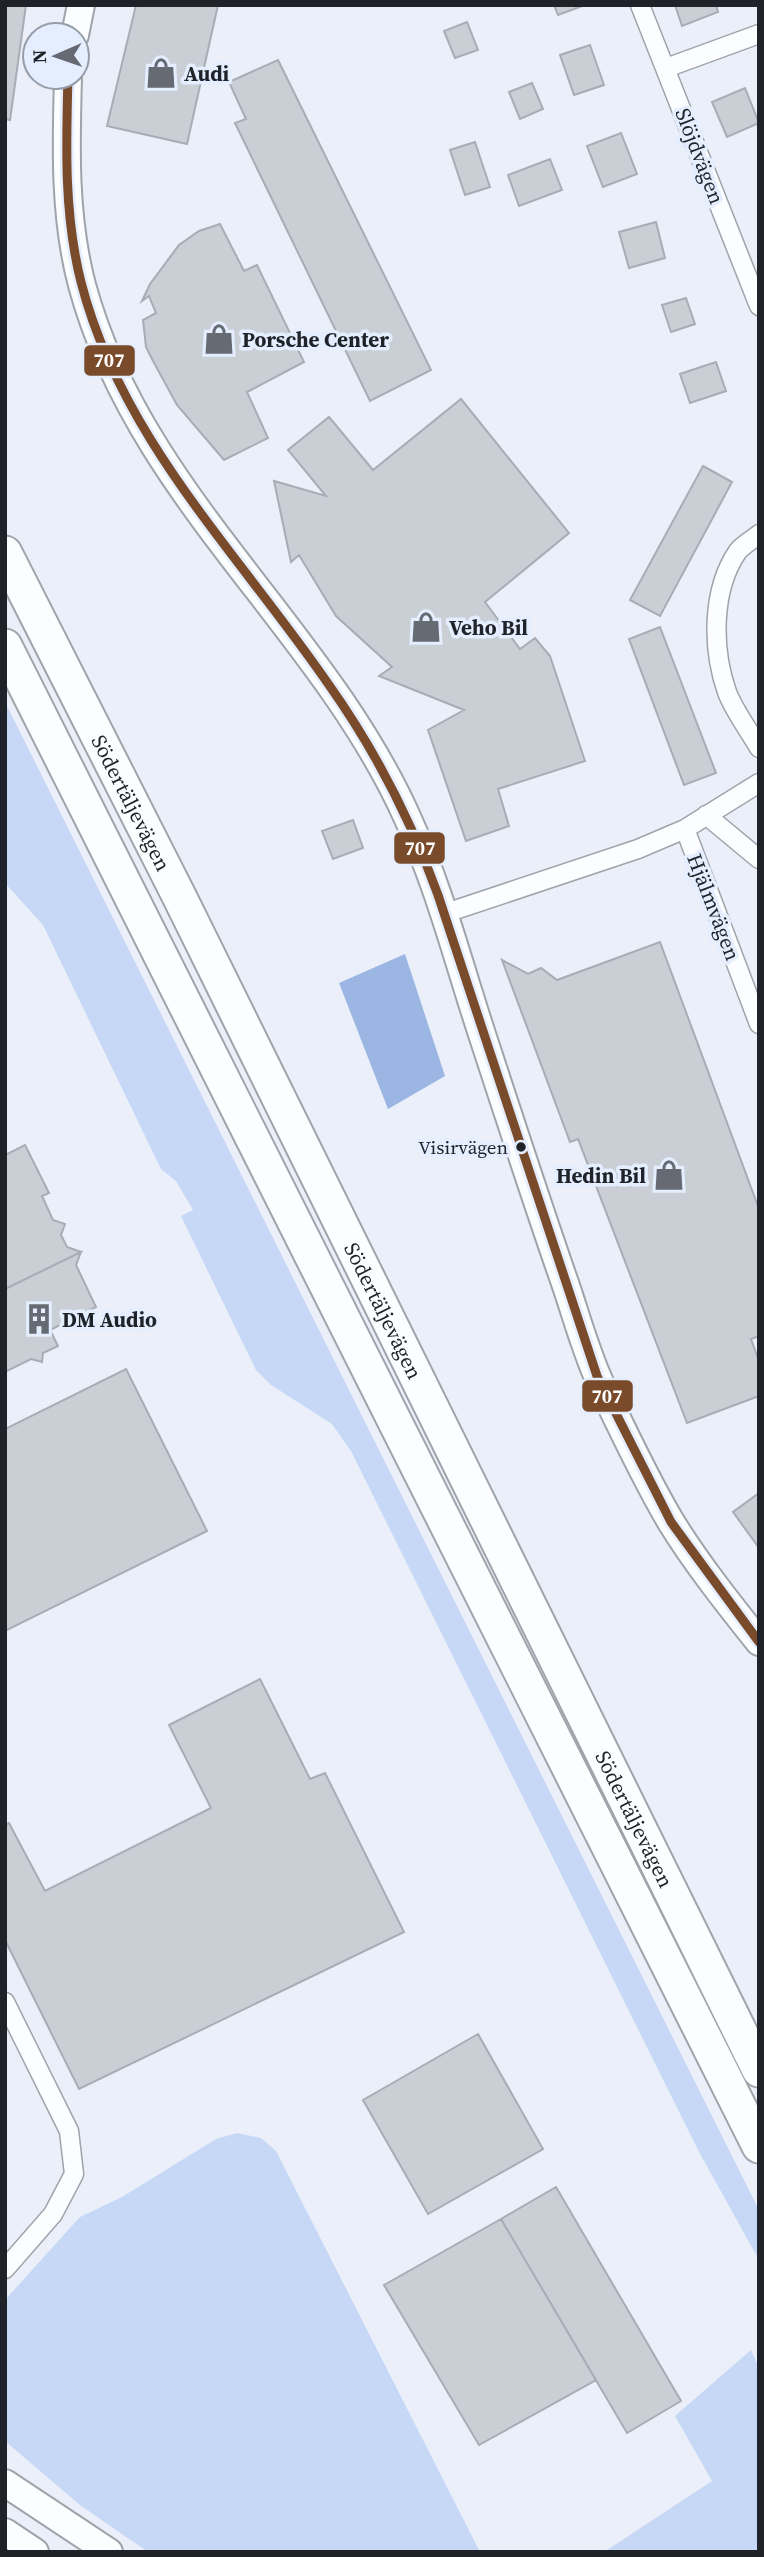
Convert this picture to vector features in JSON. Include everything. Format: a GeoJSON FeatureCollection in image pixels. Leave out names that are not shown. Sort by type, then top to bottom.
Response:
{"type":"FeatureCollection","features":[{"type":"Feature","properties":{"kind":"highway","name":"Södertäljevägen"},"geometry":{"type":"LineString","coordinates":[[5,553],[179,896],[759,2070]]}},
{"type":"Feature","properties":{"kind":"highway","name":"Södertäljevägen"},"geometry":{"type":"LineString","coordinates":[[5,646],[759,2146]]}},
{"type":"Feature","properties":{"kind":"street","name":"Slöjdvägen"},"geometry":{"type":"LineString","coordinates":[[640,5],[759,306]]}},
{"type":"Feature","properties":{"kind":"street"},"geometry":{"type":"LineString","coordinates":[[666,68],[759,34]]}},
{"type":"Feature","properties":{"kind":"street"},"geometry":{"type":"LineString","coordinates":[[68,91],[65,172],[71,228],[82,284],[102,347],[137,421],[187,500],[326,679],[380,759],[410,822],[443,914],[521,1158],[601,1385],[671,1521],[759,1642]]}},
{"type":"Feature","properties":{"kind":"street"},"geometry":{"type":"LineString","coordinates":[[759,534],[739,550],[727,572],[720,594],[717,630],[719,660],[728,694],[759,748]]}},
{"type":"Feature","properties":{"kind":"street"},"geometry":{"type":"LineString","coordinates":[[443,914],[638,849],[685,830],[759,783]]}},
{"type":"Feature","properties":{"kind":"street"},"geometry":{"type":"LineString","coordinates":[[706,815],[759,859]]}},
{"type":"Feature","properties":{"kind":"street","name":"Hjälmvägen"},"geometry":{"type":"LineString","coordinates":[[685,830],[759,1024]]}},
{"type":"Feature","properties":{"kind":"street"},"geometry":{"type":"LineString","coordinates":[[5,2002],[69,2131],[74,2174],[53,2214],[5,2269]]}},
{"type":"Feature","properties":{"kind":"street"},"geometry":{"type":"LineString","coordinates":[[5,2473],[16,2490],[110,2552]]}},
{"type":"Feature","properties":{"kind":"street"},"geometry":{"type":"LineString","coordinates":[[5,2532],[35,2552]]}},
{"type":"Feature","properties":{"kind":"shaded area"},"geometry":{"type":"Polygon","coordinates":[[[5,702],[759,2210],[759,2260],[698,2150],[351,1451],[332,1424],[271,1385],[256,1370],[181,1216],[193,1210],[176,1181],[161,1169],[43,925],[5,883],[5,702]]]}},
{"type":"Feature","properties":{"kind":"shaded area"},"geometry":{"type":"Polygon","coordinates":[[[405,954],[445,1076],[388,1109],[339,983],[405,954]]]}},
{"type":"Feature","properties":{"kind":"shaded area"},"geometry":{"type":"Polygon","coordinates":[[[237,2133],[261,2138],[276,2151],[480,2552],[148,2552],[80,2505],[5,2441],[5,2300],[80,2217],[122,2197],[216,2139],[237,2133]]]}},
{"type":"Feature","properties":{"kind":"shaded area"},"geometry":{"type":"Polygon","coordinates":[[[751,2350],[759,2368],[759,2552],[604,2552],[712,2481],[675,2416],[751,2350]]]}},
{"type":"Feature","properties":{"kind":"building"},"geometry":{"type":"Polygon","coordinates":[[[5,5],[26,5],[24,21],[21,21],[21,41],[10,120],[5,119],[5,5]]]}},
{"type":"Feature","properties":{"kind":"building","name":"Audi"},"geometry":{"type":"Polygon","coordinates":[[[136,5],[218,5],[187,144],[107,126],[136,5]]]}},
{"type":"Feature","properties":{"kind":"building"},"geometry":{"type":"Polygon","coordinates":[[[554,5],[585,5],[558,15],[554,5]]]}},
{"type":"Feature","properties":{"kind":"building"},"geometry":{"type":"Polygon","coordinates":[[[675,5],[716,5],[718,12],[682,26],[675,5]]]}},
{"type":"Feature","properties":{"kind":"building"},"geometry":{"type":"Polygon","coordinates":[[[467,22],[478,50],[455,58],[444,31],[467,22]]]}},
{"type":"Feature","properties":{"kind":"building"},"geometry":{"type":"Polygon","coordinates":[[[590,45],[604,85],[574,95],[560,55],[590,45]]]}},
{"type":"Feature","properties":{"kind":"building"},"geometry":{"type":"Polygon","coordinates":[[[278,60],[431,370],[370,401],[235,123],[246,119],[229,82],[278,60]]]}},
{"type":"Feature","properties":{"kind":"building"},"geometry":{"type":"Polygon","coordinates":[[[532,83],[543,109],[520,119],[509,92],[532,83]]]}},
{"type":"Feature","properties":{"kind":"building"},"geometry":{"type":"Polygon","coordinates":[[[745,88],[759,123],[727,137],[712,102],[745,88]]]}},
{"type":"Feature","properties":{"kind":"building"},"geometry":{"type":"Polygon","coordinates":[[[621,133],[637,174],[603,187],[587,146],[621,133]]]}},
{"type":"Feature","properties":{"kind":"building"},"geometry":{"type":"Polygon","coordinates":[[[475,142],[490,187],[465,195],[450,150],[475,142]]]}},
{"type":"Feature","properties":{"kind":"building"},"geometry":{"type":"Polygon","coordinates":[[[550,159],[562,190],[519,206],[508,175],[550,159]]]}},
{"type":"Feature","properties":{"kind":"building"},"geometry":{"type":"Polygon","coordinates":[[[656,222],[665,258],[629,268],[619,232],[656,222]]]}},
{"type":"Feature","properties":{"kind":"building","name":"Porsche Center"},"geometry":{"type":"Polygon","coordinates":[[[220,224],[244,271],[257,265],[304,362],[247,392],[268,438],[224,460],[177,405],[153,361],[146,347],[143,320],[156,313],[149,296],[142,301],[150,284],[179,245],[199,231],[220,224]]]}},
{"type":"Feature","properties":{"kind":"building"},"geometry":{"type":"Polygon","coordinates":[[[686,298],[695,324],[671,332],[662,305],[686,298]]]}},
{"type":"Feature","properties":{"kind":"building"},"geometry":{"type":"Polygon","coordinates":[[[716,362],[726,391],[690,403],[680,374],[716,362]]]}},
{"type":"Feature","properties":{"kind":"building","name":"Veho Bil"},"geometry":{"type":"Polygon","coordinates":[[[461,399],[569,533],[485,602],[520,649],[535,638],[550,656],[585,761],[498,789],[509,826],[466,841],[428,730],[464,710],[379,676],[392,667],[336,616],[299,555],[291,562],[274,481],[326,496],[288,450],[329,417],[373,470],[461,399]]]}},
{"type":"Feature","properties":{"kind":"building"},"geometry":{"type":"Polygon","coordinates":[[[703,466],[732,482],[660,616],[630,600],[703,466]]]}},
{"type":"Feature","properties":{"kind":"building"},"geometry":{"type":"Polygon","coordinates":[[[660,627],[716,773],[684,785],[629,639],[660,627]]]}},
{"type":"Feature","properties":{"kind":"building"},"geometry":{"type":"Polygon","coordinates":[[[353,820],[363,848],[333,859],[322,831],[353,820]]]}},
{"type":"Feature","properties":{"kind":"building","name":"Hedin Bil"},"geometry":{"type":"Polygon","coordinates":[[[660,942],[759,1209],[759,1336],[751,1339],[759,1361],[759,1396],[687,1423],[578,1139],[570,1142],[502,960],[528,974],[541,968],[557,980],[660,942]]]}},
{"type":"Feature","properties":{"kind":"building"},"geometry":{"type":"Polygon","coordinates":[[[25,1145],[49,1193],[42,1196],[53,1220],[65,1224],[61,1235],[67,1247],[81,1252],[5,1289],[5,1155],[25,1145]]]}},
{"type":"Feature","properties":{"kind":"building","name":"DM Audio"},"geometry":{"type":"Polygon","coordinates":[[[81,1252],[76,1265],[96,1307],[50,1330],[58,1346],[43,1353],[42,1362],[31,1359],[5,1372],[5,1289],[81,1252]]]}},
{"type":"Feature","properties":{"kind":"building"},"geometry":{"type":"Polygon","coordinates":[[[126,1369],[207,1531],[5,1631],[5,1429],[126,1369]]]}},
{"type":"Feature","properties":{"kind":"building"},"geometry":{"type":"Polygon","coordinates":[[[759,1493],[759,1548],[733,1512],[759,1493]]]}},
{"type":"Feature","properties":{"kind":"building"},"geometry":{"type":"Polygon","coordinates":[[[260,1679],[310,1779],[325,1773],[404,1932],[79,2089],[5,1940],[5,1825],[9,1823],[45,1891],[211,1808],[169,1725],[260,1679]]]}},
{"type":"Feature","properties":{"kind":"building"},"geometry":{"type":"Polygon","coordinates":[[[478,2034],[543,2149],[428,2214],[363,2100],[478,2034]]]}},
{"type":"Feature","properties":{"kind":"building"},"geometry":{"type":"Polygon","coordinates":[[[556,2187],[681,2401],[627,2433],[501,2219],[556,2187]]]}},
{"type":"Feature","properties":{"kind":"building"},"geometry":{"type":"Polygon","coordinates":[[[501,2219],[596,2380],[479,2445],[384,2285],[501,2219]]]}},
{"type":"Feature","properties":{"kind":"transit line","name":"707"},"geometry":{"type":"LineString","coordinates":[[68,91],[69,206],[75,257],[99,339],[124,393],[154,444],[187,494],[329,685],[391,786],[438,895],[597,1376],[671,1522],[759,1642]]}},
{"type":"Feature","properties":{"kind":"place","name":"Audi"},"geometry":{"type":"Point","coordinates":[161,73]}},
{"type":"Feature","properties":{"kind":"place","name":"Porsche Center"},"geometry":{"type":"Point","coordinates":[219,339]}},
{"type":"Feature","properties":{"kind":"place","name":"Veho Bil"},"geometry":{"type":"Point","coordinates":[426,627]}},
{"type":"Feature","properties":{"kind":"place","name":"Visirvägen"},"geometry":{"type":"Point","coordinates":[521,1147]}},
{"type":"Feature","properties":{"kind":"place","name":"Hedin Bil"},"geometry":{"type":"Point","coordinates":[669,1175]}},
{"type":"Feature","properties":{"kind":"place","name":"DM Audio"},"geometry":{"type":"Point","coordinates":[39,1319]}}]}
